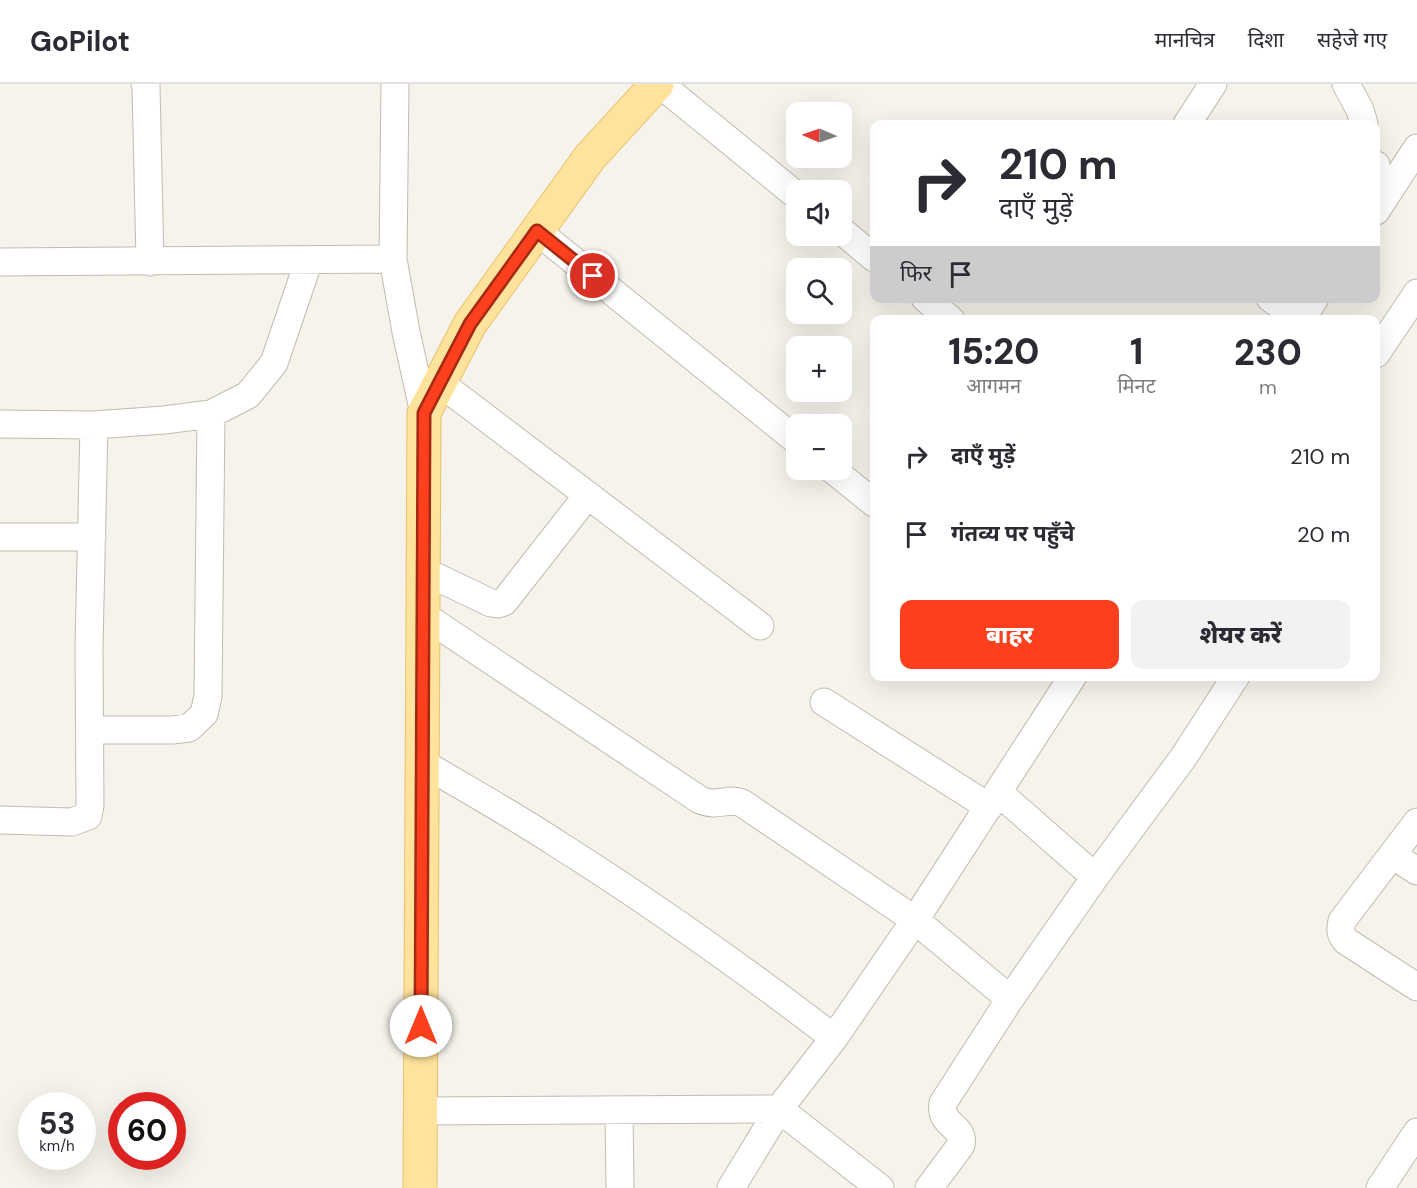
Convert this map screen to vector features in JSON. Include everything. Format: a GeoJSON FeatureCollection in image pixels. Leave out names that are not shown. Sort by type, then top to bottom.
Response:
{"type":"FeatureCollection","features":[{"type":"Feature","properties":{"kind":"main road"},"geometry":{"type":"LineString","coordinates":[[420,1188],[424,413],[470,324],[590,157],[658,84]]}},
{"type":"Feature","properties":{"kind":"street"},"geometry":{"type":"LineString","coordinates":[[145,84],[147,86],[150,262]]}},
{"type":"Feature","properties":{"kind":"street"},"geometry":{"type":"LineString","coordinates":[[395,84],[393,259],[424,413]]}},
{"type":"Feature","properties":{"kind":"street"},"geometry":{"type":"LineString","coordinates":[[658,84],[786,187]]}},
{"type":"Feature","properties":{"kind":"street"},"geometry":{"type":"LineString","coordinates":[[1190,120],[1213,84]]}},
{"type":"Feature","properties":{"kind":"street"},"geometry":{"type":"LineString","coordinates":[[1346,84],[1363,120]]}},
{"type":"Feature","properties":{"kind":"street"},"geometry":{"type":"LineString","coordinates":[[1380,205],[1417,148]]}},
{"type":"Feature","properties":{"kind":"street"},"geometry":{"type":"LineString","coordinates":[[537,231],[786,432]]}},
{"type":"Feature","properties":{"kind":"street"},"geometry":{"type":"LineString","coordinates":[[852,239],[870,255]]}},
{"type":"Feature","properties":{"kind":"street"},"geometry":{"type":"LineString","coordinates":[[0,262],[393,259]]}},
{"type":"Feature","properties":{"kind":"street"},"geometry":{"type":"LineString","coordinates":[[0,424],[94,425],[211,414],[248,395],[274,363],[309,260]]}},
{"type":"Feature","properties":{"kind":"street"},"geometry":{"type":"LineString","coordinates":[[1380,348],[1417,293]]}},
{"type":"Feature","properties":{"kind":"street"},"geometry":{"type":"LineString","coordinates":[[931,303],[945,315]]}},
{"type":"Feature","properties":{"kind":"street"},"geometry":{"type":"LineString","coordinates":[[1277,303],[1295,315]]}},
{"type":"Feature","properties":{"kind":"street"},"geometry":{"type":"LineString","coordinates":[[440,383],[760,626]]}},
{"type":"Feature","properties":{"kind":"street"},"geometry":{"type":"LineString","coordinates":[[91,730],[189,728],[204,714],[208,696],[211,414]]}},
{"type":"Feature","properties":{"kind":"street"},"geometry":{"type":"LineString","coordinates":[[0,820],[72,822],[88,816],[90,806],[94,425]]}},
{"type":"Feature","properties":{"kind":"street"},"geometry":{"type":"LineString","coordinates":[[845,480],[870,500]]}},
{"type":"Feature","properties":{"kind":"street"},"geometry":{"type":"LineString","coordinates":[[423,571],[491,603],[504,602],[587,496]]}},
{"type":"Feature","properties":{"kind":"street"},"geometry":{"type":"LineString","coordinates":[[0,537],[92,537]]}},
{"type":"Feature","properties":{"kind":"street"},"geometry":{"type":"LineString","coordinates":[[423,615],[700,800],[709,804],[735,800],[742,803],[915,920],[1010,999]]}},
{"type":"Feature","properties":{"kind":"street"},"geometry":{"type":"LineString","coordinates":[[731,1188],[779,1109],[834,1038],[915,920],[1070,681]]}},
{"type":"Feature","properties":{"kind":"street"},"geometry":{"type":"LineString","coordinates":[[929,1188],[961,1145],[962,1138],[959,1131],[945,1119],[942,1112],[943,1103],[1010,999],[1095,877],[1183,758],[1233,681]]}},
{"type":"Feature","properties":{"kind":"street"},"geometry":{"type":"LineString","coordinates":[[824,702],[994,799],[1095,877]]}},
{"type":"Feature","properties":{"kind":"street"},"geometry":{"type":"LineString","coordinates":[[423,763],[558,844],[656,908],[742,968],[834,1038]]}},
{"type":"Feature","properties":{"kind":"street"},"geometry":{"type":"LineString","coordinates":[[1417,822],[1342,921],[1341,935],[1346,941],[1417,987]]}},
{"type":"Feature","properties":{"kind":"street"},"geometry":{"type":"LineString","coordinates":[[1392,855],[1417,871]]}},
{"type":"Feature","properties":{"kind":"street"},"geometry":{"type":"LineString","coordinates":[[420,1111],[779,1109],[880,1188]]}},
{"type":"Feature","properties":{"kind":"street"},"geometry":{"type":"LineString","coordinates":[[619,1110],[620,1188]]}},
{"type":"Feature","properties":{"kind":"street"},"geometry":{"type":"LineString","coordinates":[[1380,1188],[1417,1131]]}},
{"type":"Feature","properties":{"kind":"route"},"geometry":{"type":"LineString","coordinates":[[421,1026],[424,413],[470,324],[537,231],[593,276]]}}]}
